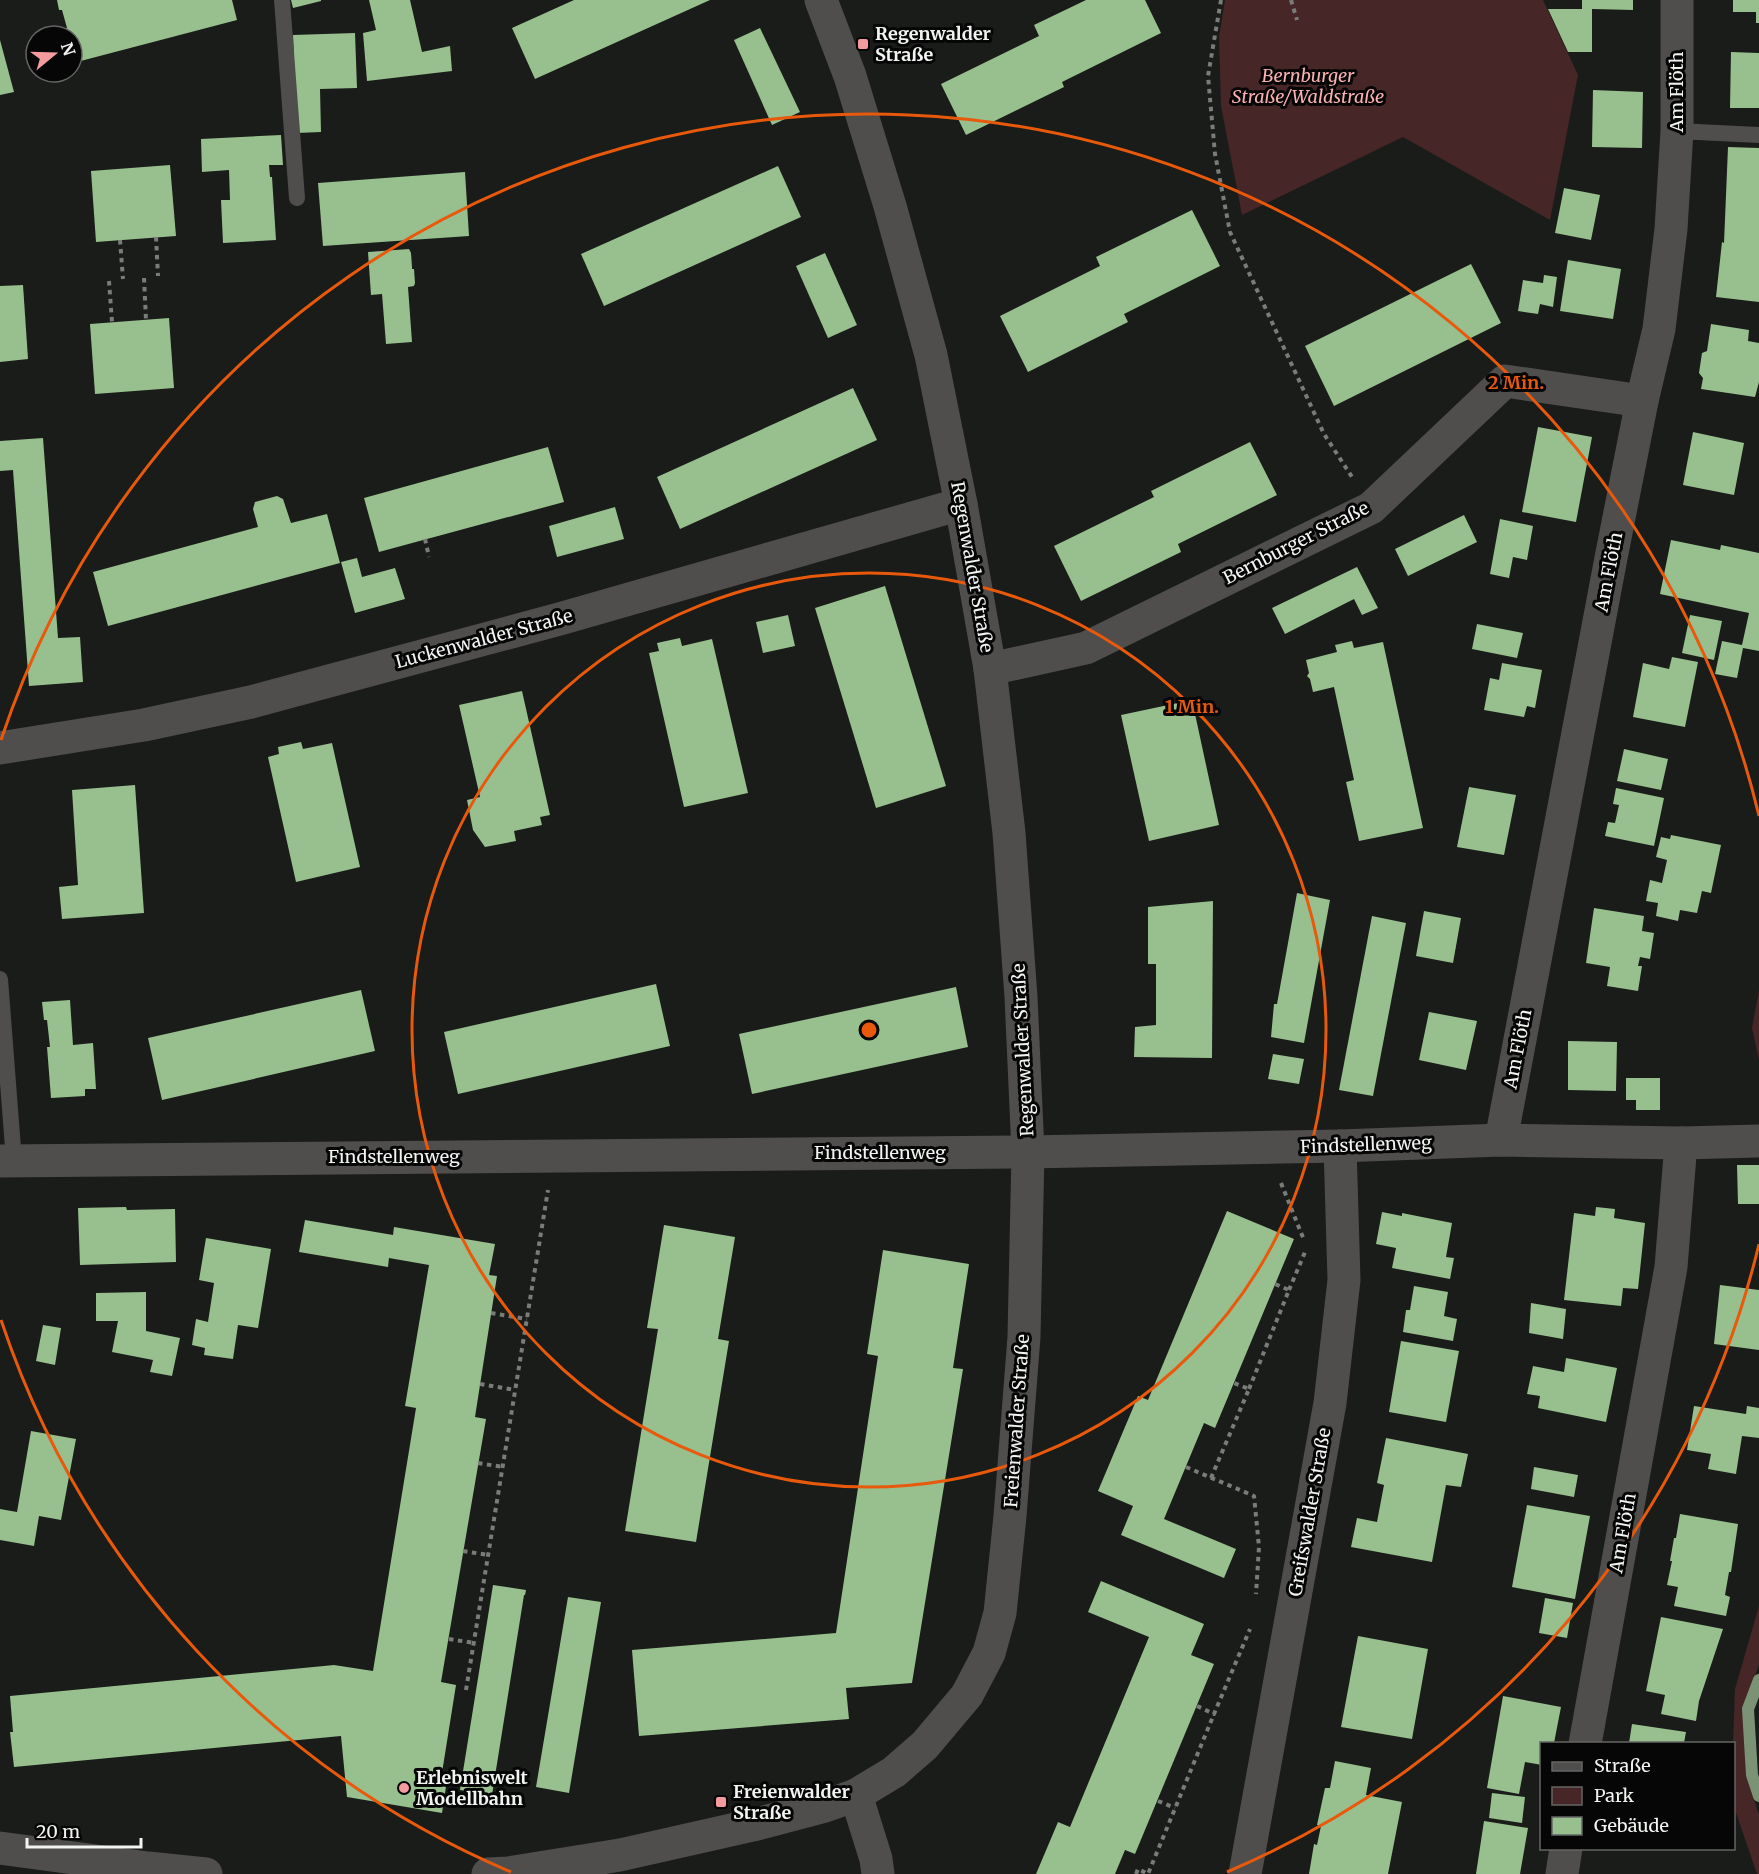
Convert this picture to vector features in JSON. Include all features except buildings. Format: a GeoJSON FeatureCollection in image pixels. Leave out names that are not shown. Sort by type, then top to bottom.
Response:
{"type":"FeatureCollection","features":[{"type":"Feature","properties":{"kind":"street","name":"Regenwalder Straße"},"geometry":{"type":"LineString","coordinates":[[821,0],[850,76],[890,206],[931,355],[961,504],[990,669],[1010,833],[1028,1152]]}},
{"type":"Feature","properties":{"kind":"street","name":"Am Flöth"},"geometry":{"type":"LineString","coordinates":[[1500,1140],[1642,401],[1660,318],[1671,229],[1677,131],[1677,0]]}},
{"type":"Feature","properties":{"kind":"street","name":"Bernburger Straße"},"geometry":{"type":"LineString","coordinates":[[990,669],[1086,648],[1371,508],[1505,381],[1642,401]]}},
{"type":"Feature","properties":{"kind":"street","name":"Luckenwalder Straße"},"geometry":{"type":"LineString","coordinates":[[0,748],[144,725],[251,702],[553,621],[961,504]]}},
{"type":"Feature","properties":{"kind":"street","name":"Findstellenweg"},"geometry":{"type":"LineString","coordinates":[[7,1161],[1028,1152],[1340,1146],[1500,1140],[1681,1143],[1759,1141]]}},
{"type":"Feature","properties":{"kind":"street","name":"Am Flöth"},"geometry":{"type":"LineString","coordinates":[[1585,1742],[1671,1267],[1681,1143]]}},
{"type":"Feature","properties":{"kind":"street","name":"Greifswalder Straße"},"geometry":{"type":"LineString","coordinates":[[1245,1874],[1330,1403],[1344,1280],[1340,1146]]}},
{"type":"Feature","properties":{"kind":"street","name":"Freienwalder Straße"},"geometry":{"type":"LineString","coordinates":[[488,1874],[508,1873],[641,1850],[774,1820],[856,1795],[894,1772],[925,1745],[967,1695],[989,1653],[1000,1612],[1024,1337],[1028,1152]]}},
{"type":"Feature","properties":{"kind":"street"},"geometry":{"type":"LineString","coordinates":[[856,1795],[876,1859],[878,1874]]}},
{"type":"Feature","properties":{"kind":"street"},"geometry":{"type":"LineString","coordinates":[[0,1848],[206,1874]]}},
{"type":"Feature","properties":{"kind":"street"},"geometry":{"type":"LineString","coordinates":[[1562,1874],[1566,1850]]}},
{"type":"Feature","properties":{"kind":"lane"},"geometry":{"type":"LineString","coordinates":[[282,0],[297,198]]}},
{"type":"Feature","properties":{"kind":"lane"},"geometry":{"type":"LineString","coordinates":[[1677,131],[1759,135]]}},
{"type":"Feature","properties":{"kind":"lane"},"geometry":{"type":"LineString","coordinates":[[0,980],[7,1161]]}},
{"type":"Feature","properties":{"kind":"path"},"geometry":{"type":"LineString","coordinates":[[1221,0],[1208,76],[1215,154],[1230,232],[1324,434],[1371,508]]}},
{"type":"Feature","properties":{"kind":"path"},"geometry":{"type":"LineString","coordinates":[[1291,0],[1297,20]]}},
{"type":"Feature","properties":{"kind":"path"},"geometry":{"type":"LineString","coordinates":[[156,237],[159,276]]}},
{"type":"Feature","properties":{"kind":"path"},"geometry":{"type":"LineString","coordinates":[[120,240],[123,279]]}},
{"type":"Feature","properties":{"kind":"path"},"geometry":{"type":"LineString","coordinates":[[144,278],[146,320]]}},
{"type":"Feature","properties":{"kind":"path"},"geometry":{"type":"LineString","coordinates":[[109,281],[112,322]]}},
{"type":"Feature","properties":{"kind":"path"},"geometry":{"type":"LineString","coordinates":[[425,539],[429,557]]}},
{"type":"Feature","properties":{"kind":"path"},"geometry":{"type":"LineString","coordinates":[[1211,1478],[1308,1247],[1277,1173],[1277,1147]]}},
{"type":"Feature","properties":{"kind":"path"},"geometry":{"type":"LineString","coordinates":[[466,1690],[548,1192]]}},
{"type":"Feature","properties":{"kind":"path"},"geometry":{"type":"LineString","coordinates":[[1275,1284],[1289,1290]]}},
{"type":"Feature","properties":{"kind":"path"},"geometry":{"type":"LineString","coordinates":[[491,1313],[527,1319]]}},
{"type":"Feature","properties":{"kind":"path"},"geometry":{"type":"LineString","coordinates":[[1234,1383],[1248,1389]]}},
{"type":"Feature","properties":{"kind":"path"},"geometry":{"type":"LineString","coordinates":[[480,1384],[515,1390]]}},
{"type":"Feature","properties":{"kind":"path"},"geometry":{"type":"LineString","coordinates":[[478,1463],[502,1467]]}},
{"type":"Feature","properties":{"kind":"path"},"geometry":{"type":"LineString","coordinates":[[1186,1467],[1254,1496],[1259,1547],[1256,1595]]}},
{"type":"Feature","properties":{"kind":"path"},"geometry":{"type":"LineString","coordinates":[[463,1551],[488,1555]]}},
{"type":"Feature","properties":{"kind":"path"},"geometry":{"type":"LineString","coordinates":[[1136,1874],[1138,1869],[1148,1874],[1254,1618]]}},
{"type":"Feature","properties":{"kind":"path"},"geometry":{"type":"LineString","coordinates":[[449,1639],[474,1643]]}},
{"type":"Feature","properties":{"kind":"path"},"geometry":{"type":"LineString","coordinates":[[1197,1706],[1214,1714]]}},
{"type":"Feature","properties":{"kind":"path"},"geometry":{"type":"LineString","coordinates":[[1158,1801],[1175,1808]]}},
{"type":"Feature","properties":{"kind":"green space","name":"Bernburger Straße/Waldstraße"},"geometry":{"type":"Polygon","coordinates":[[[1225,0],[1543,0],[1578,75],[1550,220],[1403,137],[1242,215],[1221,106],[1219,37],[1225,0]]]}},
{"type":"Feature","properties":{"kind":"green space"},"geometry":{"type":"Polygon","coordinates":[[[1759,990],[1759,1060],[1752,1028],[1759,990]]]}},
{"type":"Feature","properties":{"kind":"green space"},"geometry":{"type":"Polygon","coordinates":[[[1759,1606],[1759,1664],[1744,1709],[1746,1776],[1759,1815],[1759,1874],[1757,1874],[1735,1810],[1735,1742],[1733,1742],[1735,1689],[1759,1606]]]}},
{"type":"Feature","properties":{"kind":"waterway"},"geometry":{"type":"LineString","coordinates":[[1759,1680],[1748,1709],[1752,1775],[1759,1796]]}},
{"type":"Feature","properties":{"kind":"place","name":"Regenwalder Straße"},"geometry":{"type":"Point","coordinates":[863,44]}},
{"type":"Feature","properties":{"kind":"place","name":"Erlebniswelt Modellbahn"},"geometry":{"type":"Point","coordinates":[404,1788]}},
{"type":"Feature","properties":{"kind":"place","name":"Freienwalder Straße"},"geometry":{"type":"Point","coordinates":[721,1802]}}]}
